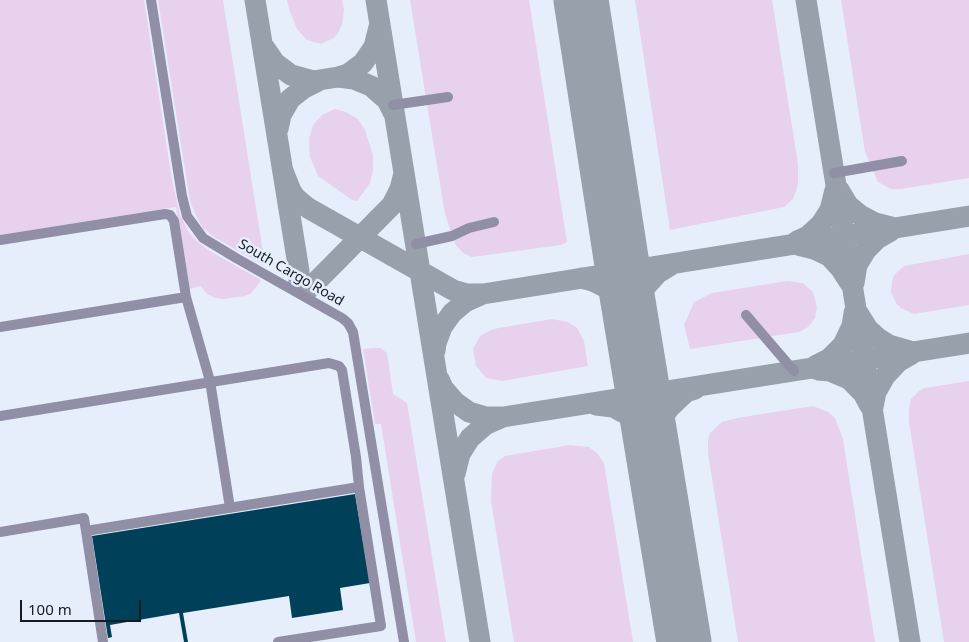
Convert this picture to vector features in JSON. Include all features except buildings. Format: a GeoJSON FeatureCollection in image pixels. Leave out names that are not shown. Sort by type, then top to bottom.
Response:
{"type":"FeatureCollection","features":[{"type":"Feature","properties":{"kind":"lane","name":"South Cargo Road"},"geometry":{"type":"LineString","coordinates":[[151,0],[182,196],[187,216],[203,238],[348,323],[353,332],[404,642]]}},
{"type":"Feature","properties":{"kind":"lane"},"geometry":{"type":"LineString","coordinates":[[393,106],[448,97]]}},
{"type":"Feature","properties":{"kind":"lane"},"geometry":{"type":"LineString","coordinates":[[834,173],[902,161]]}},
{"type":"Feature","properties":{"kind":"lane"},"geometry":{"type":"LineString","coordinates":[[0,240],[165,214],[170,215],[174,221],[186,297],[210,381],[230,508]]}},
{"type":"Feature","properties":{"kind":"lane"},"geometry":{"type":"LineString","coordinates":[[416,244],[452,236],[469,228],[494,222]]}},
{"type":"Feature","properties":{"kind":"lane"},"geometry":{"type":"LineString","coordinates":[[0,327],[186,297]]}},
{"type":"Feature","properties":{"kind":"lane"},"geometry":{"type":"LineString","coordinates":[[746,315],[794,371]]}},
{"type":"Feature","properties":{"kind":"lane"},"geometry":{"type":"LineString","coordinates":[[0,416],[210,381],[334,363],[342,370],[356,456],[358,487],[381,626],[278,642]]}},
{"type":"Feature","properties":{"kind":"lane"},"geometry":{"type":"LineString","coordinates":[[356,456],[373,454]]}},
{"type":"Feature","properties":{"kind":"lane"},"geometry":{"type":"LineString","coordinates":[[86,531],[358,487]]}},
{"type":"Feature","properties":{"kind":"lane"},"geometry":{"type":"LineString","coordinates":[[0,532],[84,518],[103,642]]}},
{"type":"Feature","properties":{"kind":"shaded area"},"geometry":{"type":"Polygon","coordinates":[[[0,0],[144,0],[172,180],[180,215],[190,234],[199,243],[261,280],[251,293],[245,296],[224,299],[215,298],[207,294],[200,286],[190,289],[176,207],[0,235],[0,0]]]}},
{"type":"Feature","properties":{"kind":"shaded area"},"geometry":{"type":"Polygon","coordinates":[[[158,0],[223,0],[263,252],[263,265],[214,237],[203,228],[190,201],[158,0]]]}},
{"type":"Feature","properties":{"kind":"shaded area"},"geometry":{"type":"Polygon","coordinates":[[[287,0],[342,0],[344,10],[342,25],[338,33],[334,38],[321,44],[307,40],[297,29],[287,0]]]}},
{"type":"Feature","properties":{"kind":"shaded area"},"geometry":{"type":"Polygon","coordinates":[[[410,0],[529,0],[567,242],[561,245],[472,257],[463,253],[455,244],[445,214],[410,0]]]}},
{"type":"Feature","properties":{"kind":"shaded area"},"geometry":{"type":"Polygon","coordinates":[[[635,0],[772,0],[798,164],[798,185],[793,199],[784,207],[670,230],[635,0]]]}},
{"type":"Feature","properties":{"kind":"shaded area"},"geometry":{"type":"Polygon","coordinates":[[[841,0],[969,0],[969,178],[901,189],[891,189],[878,182],[865,152],[841,0]]]}},
{"type":"Feature","properties":{"kind":"shaded area"},"geometry":{"type":"Polygon","coordinates":[[[335,109],[346,112],[358,119],[365,130],[373,155],[373,170],[370,183],[357,201],[352,200],[318,176],[310,157],[309,139],[313,125],[322,115],[335,109]]]}},
{"type":"Feature","properties":{"kind":"shaded area"},"geometry":{"type":"Polygon","coordinates":[[[969,254],[969,305],[914,314],[901,308],[896,303],[891,292],[892,282],[894,275],[904,266],[969,254]]]}},
{"type":"Feature","properties":{"kind":"shaded area"},"geometry":{"type":"Polygon","coordinates":[[[787,281],[803,283],[813,292],[817,307],[815,318],[808,327],[799,332],[690,349],[684,325],[694,302],[712,293],[787,281]]]}},
{"type":"Feature","properties":{"kind":"shaded area"},"geometry":{"type":"Polygon","coordinates":[[[552,319],[568,322],[577,328],[584,341],[588,366],[502,381],[486,378],[476,366],[473,349],[480,336],[493,329],[552,319]]]}},
{"type":"Feature","properties":{"kind":"shaded area"},"geometry":{"type":"Polygon","coordinates":[[[380,348],[387,353],[393,394],[407,403],[446,642],[416,642],[381,424],[375,424],[363,349],[380,348]]]}},
{"type":"Feature","properties":{"kind":"shaded area"},"geometry":{"type":"Polygon","coordinates":[[[969,381],[969,642],[944,642],[909,422],[909,408],[911,399],[925,388],[969,381]]]}},
{"type":"Feature","properties":{"kind":"shaded area"},"geometry":{"type":"Polygon","coordinates":[[[813,406],[828,412],[835,418],[843,439],[875,642],[738,642],[708,453],[710,433],[722,422],[737,418],[813,406]]]}},
{"type":"Feature","properties":{"kind":"shaded area"},"geometry":{"type":"Polygon","coordinates":[[[570,445],[589,447],[597,453],[604,463],[633,642],[514,642],[491,501],[492,474],[497,462],[505,456],[570,445]]]}},
{"type":"Feature","properties":{"kind":"taxiway"},"geometry":{"type":"LineString","coordinates":[[255,0],[299,271],[299,282]]}},
{"type":"Feature","properties":{"kind":"taxiway"},"geometry":{"type":"LineString","coordinates":[[376,0],[480,642]]}},
{"type":"Feature","properties":{"kind":"taxiway"},"geometry":{"type":"LineString","coordinates":[[806,0],[910,642]]}},
{"type":"Feature","properties":{"kind":"taxiway"},"geometry":{"type":"LineString","coordinates":[[264,47],[275,63],[291,75],[313,81],[338,77],[348,74],[363,63],[374,47],[379,27]]}},
{"type":"Feature","properties":{"kind":"taxiway"},"geometry":{"type":"LineString","coordinates":[[338,77],[354,79],[371,86],[387,100],[393,112]]}},
{"type":"Feature","properties":{"kind":"taxiway"},"geometry":{"type":"LineString","coordinates":[[278,129],[281,115],[290,99],[304,88],[318,81]]}},
{"type":"Feature","properties":{"kind":"taxiway"},"geometry":{"type":"LineString","coordinates":[[283,171],[291,191],[308,208],[453,290],[467,294],[483,294],[969,216]]}},
{"type":"Feature","properties":{"kind":"taxiway"},"geometry":{"type":"LineString","coordinates":[[310,288],[392,205],[400,189],[403,177]]}},
{"type":"Feature","properties":{"kind":"taxiway"},"geometry":{"type":"LineString","coordinates":[[797,241],[808,236],[821,224],[830,210],[835,190]]}},
{"type":"Feature","properties":{"kind":"taxiway"},"geometry":{"type":"LineString","coordinates":[[839,190],[848,205],[860,215],[875,223],[891,227]]}},
{"type":"Feature","properties":{"kind":"taxiway"},"geometry":{"type":"LineString","coordinates":[[854,283],[857,265],[866,250],[877,239],[891,231]]}},
{"type":"Feature","properties":{"kind":"taxiway"},"geometry":{"type":"LineString","coordinates":[[798,245],[814,249],[829,256],[850,283]]}},
{"type":"Feature","properties":{"kind":"taxiway"},"geometry":{"type":"LineString","coordinates":[[581,278],[593,281],[607,288],[620,299],[627,309],[631,320],[639,294],[658,273],[671,265]]}},
{"type":"Feature","properties":{"kind":"taxiway"},"geometry":{"type":"LineString","coordinates":[[435,351],[442,327],[452,313],[465,302],[483,294]]}},
{"type":"Feature","properties":{"kind":"taxiway"},"geometry":{"type":"LineString","coordinates":[[815,366],[829,359],[843,345],[852,326],[854,313]]}},
{"type":"Feature","properties":{"kind":"taxiway"},"geometry":{"type":"LineString","coordinates":[[858,313],[868,329],[878,338],[889,345],[910,351]]}},
{"type":"Feature","properties":{"kind":"taxiway"},"geometry":{"type":"LineString","coordinates":[[439,379],[443,388],[455,402],[469,412],[486,417],[503,417],[969,343]]}},
{"type":"Feature","properties":{"kind":"taxiway"},"geometry":{"type":"LineString","coordinates":[[873,407],[876,392],[885,376],[898,362],[912,354]]}},
{"type":"Feature","properties":{"kind":"taxiway"},"geometry":{"type":"LineString","coordinates":[[818,370],[830,371],[849,379],[863,393],[870,406]]}},
{"type":"Feature","properties":{"kind":"taxiway"},"geometry":{"type":"LineString","coordinates":[[596,405],[613,407],[628,415],[652,440],[659,422],[670,407],[686,392],[695,389]]}},
{"type":"Feature","properties":{"kind":"taxiway"},"geometry":{"type":"LineString","coordinates":[[455,474],[460,454],[470,438],[485,425],[503,417]]}},
{"type":"Feature","properties":{"kind":"runway"},"geometry":{"type":"LineString","coordinates":[[581,0],[684,642]]}}]}
